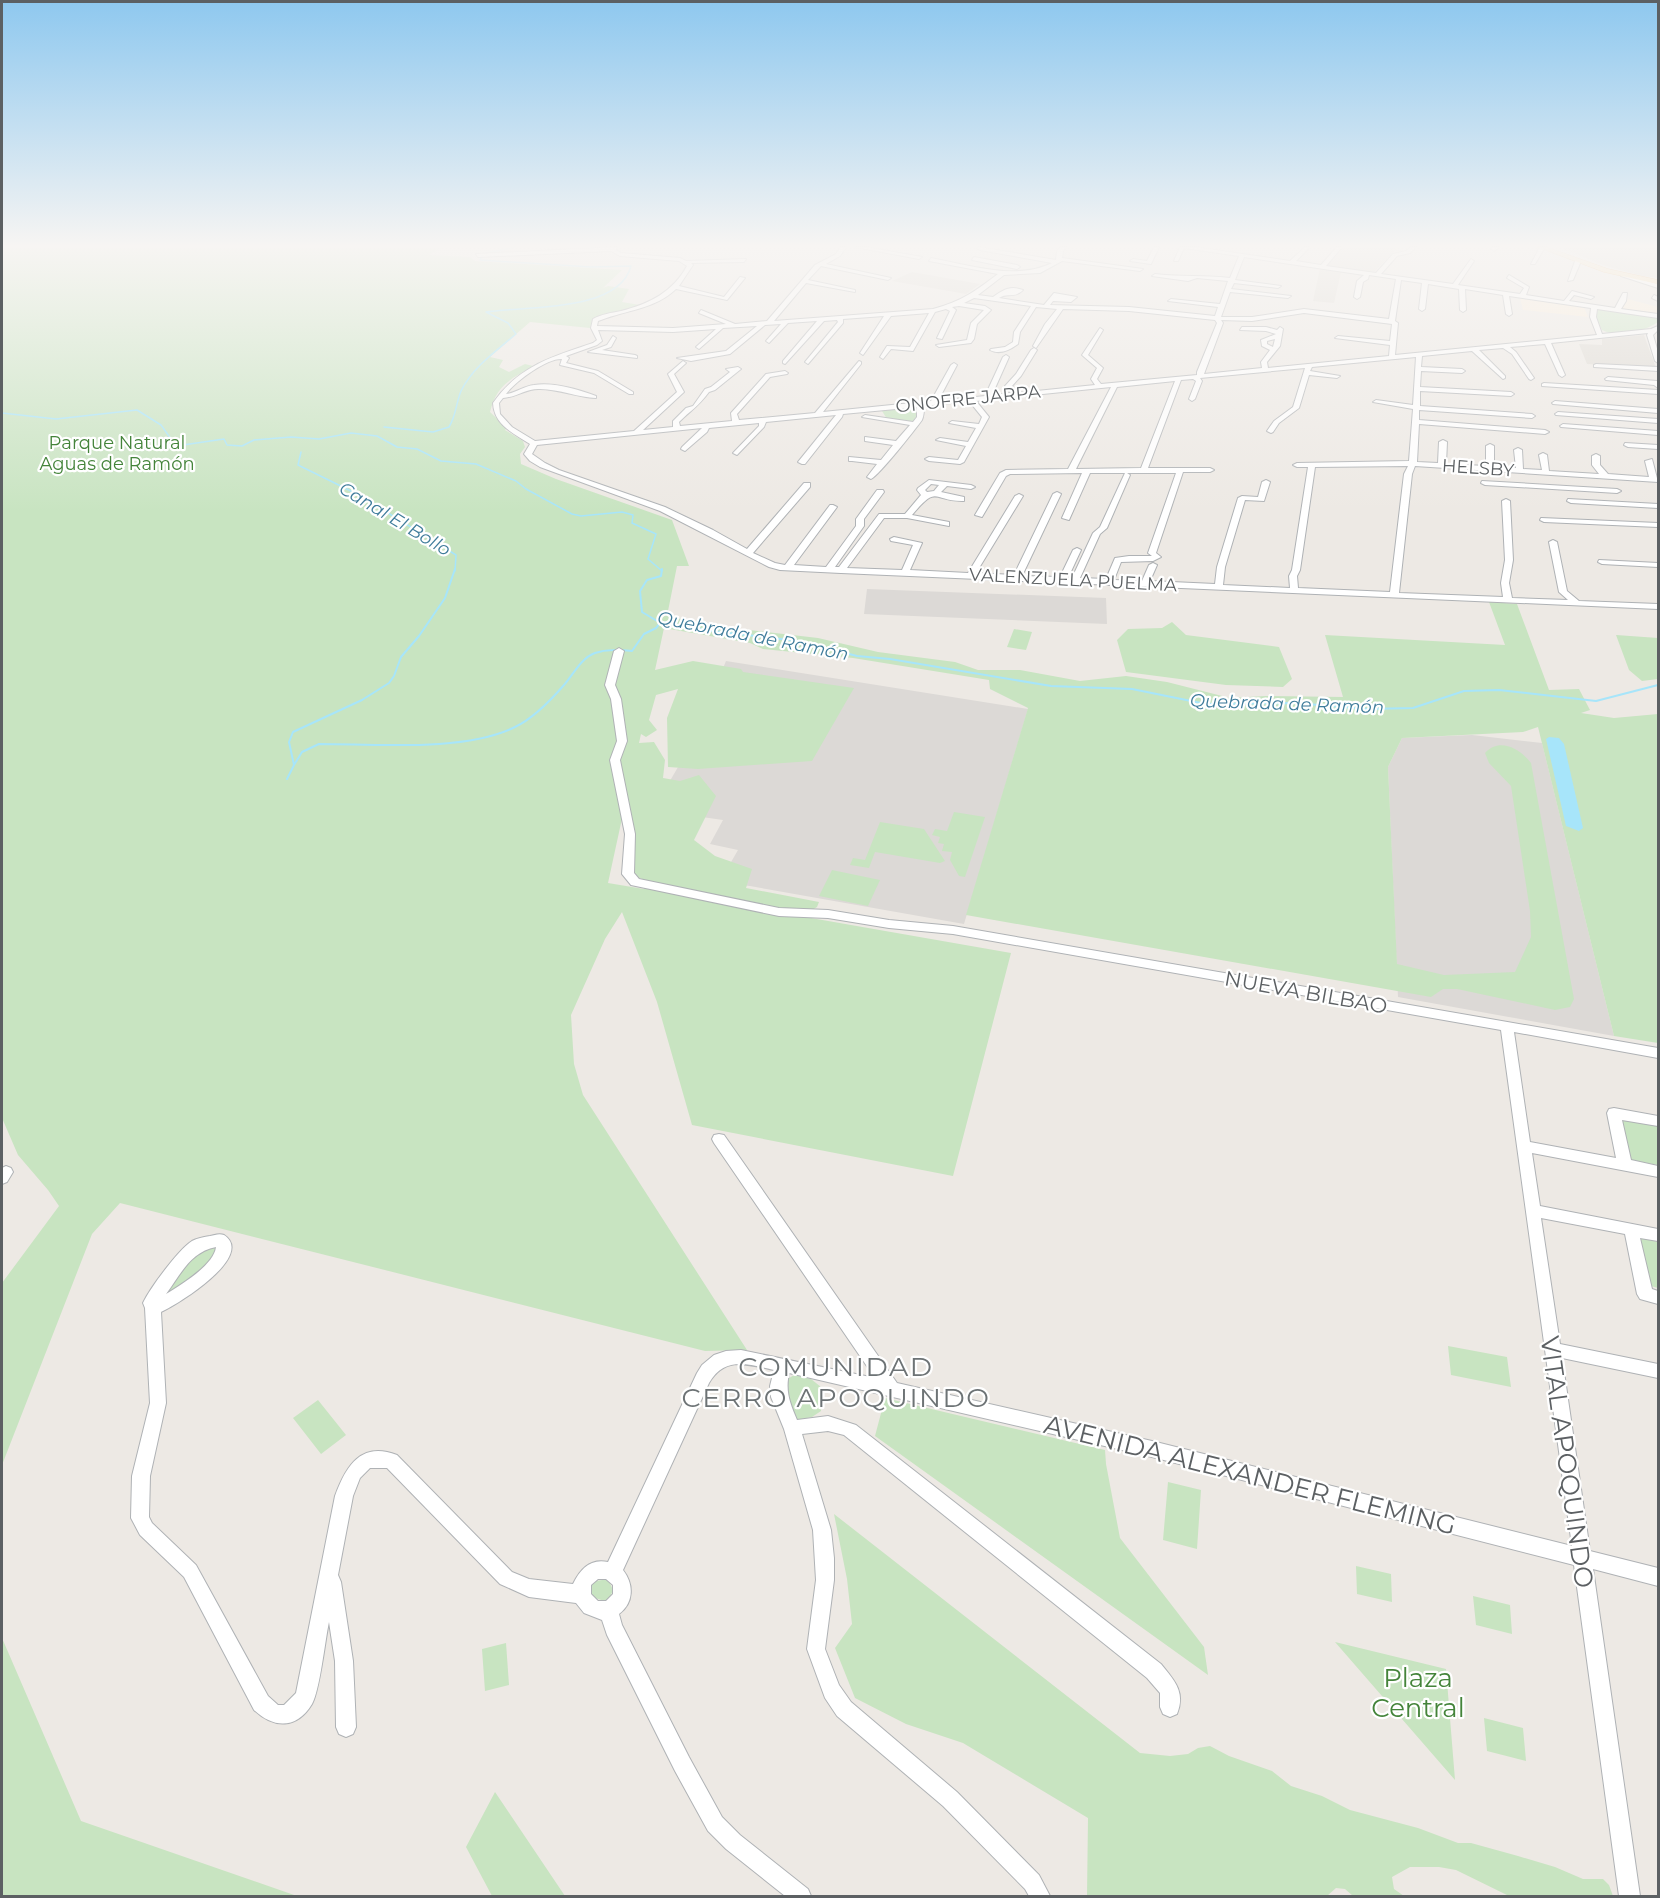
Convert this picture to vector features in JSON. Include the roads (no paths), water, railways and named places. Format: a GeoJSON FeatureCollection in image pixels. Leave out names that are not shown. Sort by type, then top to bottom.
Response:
{"type":"FeatureCollection","features":[{"type":"Feature","properties":{"kind":"street"},"geometry":{"type":"LineString","coordinates":[[534,443],[499,418],[495,406],[501,396],[525,373],[559,356],[599,342],[599,336]]}},
{"type":"Feature","properties":{"kind":"street"},"geometry":{"type":"LineString","coordinates":[[699,346],[711,336]]}},
{"type":"Feature","properties":{"kind":"street"},"geometry":{"type":"LineString","coordinates":[[636,433],[681,392],[670,374],[681,361],[728,353],[750,336]]}},
{"type":"Feature","properties":{"kind":"street"},"geometry":{"type":"LineString","coordinates":[[769,341],[774,336]]}},
{"type":"Feature","properties":{"kind":"street"},"geometry":{"type":"LineString","coordinates":[[786,362],[808,336]]}},
{"type":"Feature","properties":{"kind":"street"},"geometry":{"type":"LineString","coordinates":[[808,362],[830,336]]}},
{"type":"Feature","properties":{"kind":"street"},"geometry":{"type":"LineString","coordinates":[[863,353],[875,336]]}},
{"type":"Feature","properties":{"kind":"street"},"geometry":{"type":"LineString","coordinates":[[885,354],[899,352],[902,348],[912,349],[919,336]]}},
{"type":"Feature","properties":{"kind":"street"},"geometry":{"type":"LineString","coordinates":[[942,336],[940,341],[969,342],[972,336]]}},
{"type":"Feature","properties":{"kind":"street"},"geometry":{"type":"LineString","coordinates":[[993,350],[1007,349],[1016,343],[1017,336]]}},
{"type":"Feature","properties":{"kind":"street"},"geometry":{"type":"LineString","coordinates":[[1016,395],[1008,386],[1019,375],[1042,336]]}},
{"type":"Feature","properties":{"kind":"street"},"geometry":{"type":"LineString","coordinates":[[1096,336],[1084,355],[1100,368],[1094,379],[1107,386]]}},
{"type":"Feature","properties":{"kind":"street"},"geometry":{"type":"LineString","coordinates":[[1192,399],[1199,381],[1198,377],[1215,336]]}},
{"type":"Feature","properties":{"kind":"street"},"geometry":{"type":"LineString","coordinates":[[1271,336],[1264,340],[1264,345],[1273,349]]}},
{"type":"Feature","properties":{"kind":"street"},"geometry":{"type":"LineString","coordinates":[[1265,370],[1263,362],[1278,341],[1278,336]]}},
{"type":"Feature","properties":{"kind":"street"},"geometry":{"type":"LineString","coordinates":[[1392,357],[1394,336]]}},
{"type":"Feature","properties":{"kind":"street","name":"ONOFRE JARPA"},"geometry":{"type":"LineString","coordinates":[[534,443],[1179,378],[1265,370],[1307,369],[1392,357],[1603,336]]}},
{"type":"Feature","properties":{"kind":"street"},"geometry":{"type":"LineString","coordinates":[[1650,336],[1659,361]]}},
{"type":"Feature","properties":{"kind":"street"},"geometry":{"type":"LineString","coordinates":[[577,350],[585,353],[594,351],[609,346],[614,338]]}},
{"type":"Feature","properties":{"kind":"street"},"geometry":{"type":"LineString","coordinates":[[1338,338],[1393,343]]}},
{"type":"Feature","properties":{"kind":"street"},"geometry":{"type":"LineString","coordinates":[[1547,342],[1562,375]]}},
{"type":"Feature","properties":{"kind":"street"},"geometry":{"type":"LineString","coordinates":[[1504,346],[1514,352],[1531,378]]}},
{"type":"Feature","properties":{"kind":"street"},"geometry":{"type":"LineString","coordinates":[[1474,349],[1503,377]]}},
{"type":"Feature","properties":{"kind":"street"},"geometry":{"type":"LineString","coordinates":[[594,351],[635,357]]}},
{"type":"Feature","properties":{"kind":"street"},"geometry":{"type":"LineString","coordinates":[[1394,595],[1408,474],[1413,463],[1419,354]]}},
{"type":"Feature","properties":{"kind":"street"},"geometry":{"type":"LineString","coordinates":[[559,356],[566,358],[562,364],[596,372],[631,393]]}},
{"type":"Feature","properties":{"kind":"street"},"geometry":{"type":"LineString","coordinates":[[987,398],[1006,357]]}},
{"type":"Feature","properties":{"kind":"street"},"geometry":{"type":"LineString","coordinates":[[819,414],[859,363]]}},
{"type":"Feature","properties":{"kind":"street"},"geometry":{"type":"LineString","coordinates":[[933,403],[954,365]]}},
{"type":"Feature","properties":{"kind":"street"},"geometry":{"type":"LineString","coordinates":[[1596,366],[1659,369]]}},
{"type":"Feature","properties":{"kind":"street"},"geometry":{"type":"LineString","coordinates":[[1271,430],[1276,422],[1296,408],[1307,369],[1337,376]]}},
{"type":"Feature","properties":{"kind":"street"},"geometry":{"type":"LineString","coordinates":[[1417,369],[1462,371]]}},
{"type":"Feature","properties":{"kind":"street"},"geometry":{"type":"LineString","coordinates":[[676,429],[675,422],[704,397],[712,396],[717,391],[713,389],[733,371]]}},
{"type":"Feature","properties":{"kind":"street"},"geometry":{"type":"LineString","coordinates":[[740,422],[734,413],[746,404],[768,375],[785,373]]}},
{"type":"Feature","properties":{"kind":"street"},"geometry":{"type":"LineString","coordinates":[[1144,470],[1179,378]]}},
{"type":"Feature","properties":{"kind":"street"},"geometry":{"type":"LineString","coordinates":[[1608,379],[1658,384]]}},
{"type":"Feature","properties":{"kind":"street"},"geometry":{"type":"LineString","coordinates":[[1087,427],[1107,386]]}},
{"type":"Feature","properties":{"kind":"street"},"geometry":{"type":"LineString","coordinates":[[1071,471],[1107,386]]}},
{"type":"Feature","properties":{"kind":"street"},"geometry":{"type":"LineString","coordinates":[[1544,386],[1659,392]]}},
{"type":"Feature","properties":{"kind":"street"},"geometry":{"type":"LineString","coordinates":[[501,396],[514,396],[532,387],[574,390],[594,397]]}},
{"type":"Feature","properties":{"kind":"street"},"geometry":{"type":"LineString","coordinates":[[756,389],[765,388]]}},
{"type":"Feature","properties":{"kind":"street"},"geometry":{"type":"LineString","coordinates":[[1417,389],[1511,394]]}},
{"type":"Feature","properties":{"kind":"street"},"geometry":{"type":"LineString","coordinates":[[929,459],[963,462],[970,444],[986,417],[971,399]]}},
{"type":"Feature","properties":{"kind":"street"},"geometry":{"type":"LineString","coordinates":[[1376,402],[1532,416]]}},
{"type":"Feature","properties":{"kind":"street"},"geometry":{"type":"LineString","coordinates":[[871,477],[915,424],[922,413],[921,404]]}},
{"type":"Feature","properties":{"kind":"street"},"geometry":{"type":"LineString","coordinates":[[1555,404],[1659,411]]}},
{"type":"Feature","properties":{"kind":"street"},"geometry":{"type":"LineString","coordinates":[[802,462],[840,416],[839,412]]}},
{"type":"Feature","properties":{"kind":"street"},"geometry":{"type":"LineString","coordinates":[[1558,414],[1659,421]]}},
{"type":"Feature","properties":{"kind":"street"},"geometry":{"type":"LineString","coordinates":[[865,417],[915,424]]}},
{"type":"Feature","properties":{"kind":"street"},"geometry":{"type":"LineString","coordinates":[[737,453],[764,424],[763,420]]}},
{"type":"Feature","properties":{"kind":"street"},"geometry":{"type":"LineString","coordinates":[[1415,420],[1517,424]]}},
{"type":"Feature","properties":{"kind":"street"},"geometry":{"type":"LineString","coordinates":[[1415,420],[1545,432]]}},
{"type":"Feature","properties":{"kind":"street"},"geometry":{"type":"LineString","coordinates":[[952,423],[981,426]]}},
{"type":"Feature","properties":{"kind":"street"},"geometry":{"type":"LineString","coordinates":[[685,450],[705,431],[706,426]]}},
{"type":"Feature","properties":{"kind":"street"},"geometry":{"type":"LineString","coordinates":[[1563,426],[1659,433]]}},
{"type":"Feature","properties":{"kind":"street"},"geometry":{"type":"LineString","coordinates":[[868,439],[899,444]]}},
{"type":"Feature","properties":{"kind":"street"},"geometry":{"type":"LineString","coordinates":[[940,440],[970,444]]}},
{"type":"Feature","properties":{"kind":"street"},"geometry":{"type":"LineString","coordinates":[[1442,465],[1443,442]]}},
{"type":"Feature","properties":{"kind":"street","name":"VALENZUELA PUELMA"},"geometry":{"type":"LineString","coordinates":[[534,443],[528,454],[533,461],[661,507],[763,562],[788,567],[1659,607]]}},
{"type":"Feature","properties":{"kind":"street"},"geometry":{"type":"LineString","coordinates":[[1628,445],[1659,447]]}},
{"type":"Feature","properties":{"kind":"street"},"geometry":{"type":"LineString","coordinates":[[1490,447],[1490,469]]}},
{"type":"Feature","properties":{"kind":"street"},"geometry":{"type":"LineString","coordinates":[[1518,450],[1529,476]]}},
{"type":"Feature","properties":{"kind":"street"},"geometry":{"type":"LineString","coordinates":[[1543,455],[1546,472]]}},
{"type":"Feature","properties":{"kind":"street"},"geometry":{"type":"LineString","coordinates":[[1596,456],[1596,465],[1605,476]]}},
{"type":"Feature","properties":{"kind":"street"},"geometry":{"type":"LineString","coordinates":[[852,459],[884,463]]}},
{"type":"Feature","properties":{"kind":"street"},"geometry":{"type":"LineString","coordinates":[[1649,461],[1656,480]]}},
{"type":"Feature","properties":{"kind":"street","name":"HELSBY"},"geometry":{"type":"LineString","coordinates":[[1297,465],[1413,463],[1490,469],[1529,476],[1546,472],[1656,480]]}},
{"type":"Feature","properties":{"kind":"street"},"geometry":{"type":"LineString","coordinates":[[1299,591],[1301,576],[1296,570],[1312,465]]}},
{"type":"Feature","properties":{"kind":"street"},"geometry":{"type":"LineString","coordinates":[[979,515],[1005,473],[1210,470]]}},
{"type":"Feature","properties":{"kind":"street"},"geometry":{"type":"LineString","coordinates":[[1066,518],[1087,471]]}},
{"type":"Feature","properties":{"kind":"street"},"geometry":{"type":"LineString","coordinates":[[1109,582],[1118,560],[1149,555],[1180,471]]}},
{"type":"Feature","properties":{"kind":"street"},"geometry":{"type":"LineString","coordinates":[[1075,580],[1097,532],[1103,528],[1126,475]]}},
{"type":"Feature","properties":{"kind":"street"},"geometry":{"type":"LineString","coordinates":[[1485,483],[1529,476],[1617,491]]}},
{"type":"Feature","properties":{"kind":"street"},"geometry":{"type":"LineString","coordinates":[[925,495],[921,490],[926,482],[971,487]]}},
{"type":"Feature","properties":{"kind":"street"},"geometry":{"type":"LineString","coordinates":[[1215,587],[1242,498],[1261,499],[1266,482]]}},
{"type":"Feature","properties":{"kind":"street"},"geometry":{"type":"LineString","coordinates":[[936,493],[945,484]]}},
{"type":"Feature","properties":{"kind":"street"},"geometry":{"type":"LineString","coordinates":[[748,553],[807,485]]}},
{"type":"Feature","properties":{"kind":"street"},"geometry":{"type":"LineString","coordinates":[[829,569],[860,526],[860,519],[880,492]]}},
{"type":"Feature","properties":{"kind":"street"},"geometry":{"type":"LineString","coordinates":[[925,495],[936,493],[961,499]]}},
{"type":"Feature","properties":{"kind":"street"},"geometry":{"type":"LineString","coordinates":[[1017,578],[1057,494]]}},
{"type":"Feature","properties":{"kind":"street"},"geometry":{"type":"LineString","coordinates":[[911,520],[925,495]]}},
{"type":"Feature","properties":{"kind":"street"},"geometry":{"type":"LineString","coordinates":[[970,576],[1019,496]]}},
{"type":"Feature","properties":{"kind":"street"},"geometry":{"type":"LineString","coordinates":[[1506,501],[1509,560],[1505,583],[1508,600]]}},
{"type":"Feature","properties":{"kind":"street"},"geometry":{"type":"LineString","coordinates":[[1571,501],[1659,506]]}},
{"type":"Feature","properties":{"kind":"street"},"geometry":{"type":"LineString","coordinates":[[788,567],[833,507]]}},
{"type":"Feature","properties":{"kind":"street"},"geometry":{"type":"LineString","coordinates":[[841,570],[881,517],[946,524]]}},
{"type":"Feature","properties":{"kind":"street"},"geometry":{"type":"LineString","coordinates":[[1544,520],[1659,525]]}},
{"type":"Feature","properties":{"kind":"street"},"geometry":{"type":"LineString","coordinates":[[894,539],[918,543],[905,573]]}},
{"type":"Feature","properties":{"kind":"street"},"geometry":{"type":"LineString","coordinates":[[1553,542],[1563,592],[1578,604]]}},
{"type":"Feature","properties":{"kind":"street"},"geometry":{"type":"LineString","coordinates":[[1063,580],[1077,550]]}},
{"type":"Feature","properties":{"kind":"street"},"geometry":{"type":"LineString","coordinates":[[1602,562],[1659,565]]}},
{"type":"Feature","properties":{"kind":"street"},"geometry":{"type":"LineString","coordinates":[[1145,584],[1153,565]]}},
{"type":"Feature","properties":{"kind":"street","name":"NUEVA BILBAO"},"geometry":{"type":"LineString","coordinates":[[619,651],[610,685],[616,699],[622,741],[615,760],[630,834],[628,874],[635,882],[771,911],[828,914],[905,926],[953,930],[1659,1053]]}},
{"type":"Feature","properties":{"kind":"street","name":"VITAL APOQUINDO"},"geometry":{"type":"LineString","coordinates":[[1507,1027],[1580,1557],[1630,1896]]}},
{"type":"Feature","properties":{"kind":"street"},"geometry":{"type":"LineString","coordinates":[[1625,1165],[1614,1113],[1659,1121]]}},
{"type":"Feature","properties":{"kind":"street"},"geometry":{"type":"LineString","coordinates":[[719,1139],[892,1390]]}},
{"type":"Feature","properties":{"kind":"street"},"geometry":{"type":"LineString","coordinates":[[1524,1146],[1659,1171]]}},
{"type":"Feature","properties":{"kind":"street"},"geometry":{"type":"LineString","coordinates":[[1532,1210],[1659,1235]]}},
{"type":"Feature","properties":{"kind":"street"},"geometry":{"type":"LineString","coordinates":[[1630,1229],[1645,1294],[1659,1297]]}},
{"type":"Feature","properties":{"kind":"street"},"geometry":{"type":"LineString","coordinates":[[153,1308],[164,1304],[216,1264],[223,1251],[223,1245],[219,1240],[199,1244],[188,1252],[151,1303],[158,1403],[141,1476],[140,1518],[146,1528],[190,1571],[268,1712],[287,1715],[295,1710],[304,1697],[344,1496],[349,1479],[358,1466],[367,1460],[379,1458],[391,1461],[506,1578],[529,1588],[582,1594]]}},
{"type":"Feature","properties":{"kind":"street"},"geometry":{"type":"LineString","coordinates":[[1552,1349],[1659,1371]]}},
{"type":"Feature","properties":{"kind":"street","name":"AVENIDA ALEXANDER FLEMING"},"geometry":{"type":"LineString","coordinates":[[613,1572],[703,1378],[710,1365],[725,1356],[748,1357],[1152,1449],[1659,1577]]}},
{"type":"Feature","properties":{"kind":"street"},"geometry":{"type":"LineString","coordinates":[[783,1365],[778,1386],[779,1397],[792,1429],[822,1530],[825,1580],[816,1649],[832,1691],[844,1709],[950,1799],[1032,1882],[1040,1896]]}},
{"type":"Feature","properties":{"kind":"street"},"geometry":{"type":"LineString","coordinates":[[792,1429],[828,1422],[850,1430],[1154,1671],[1170,1689],[1170,1707]]}},
{"type":"Feature","properties":{"kind":"street"},"geometry":{"type":"LineString","coordinates":[[606,1569],[613,1572],[622,1581],[623,1589],[618,1601],[608,1609],[598,1611],[592,1609],[583,1601],[585,1580],[591,1574],[606,1569]]}},
{"type":"Feature","properties":{"kind":"street"},"geometry":{"type":"LineString","coordinates":[[330,1573],[344,1661],[346,1727]]}},
{"type":"Feature","properties":{"kind":"street"},"geometry":{"type":"LineString","coordinates":[[608,1609],[614,1628],[715,1824],[733,1842],[801,1896]]}},
{"type":"Feature","properties":{"kind":"water"},"geometry":{"type":"Polygon","coordinates":[[[1559,738],[1564,744],[1583,828],[1579,831],[1566,826],[1546,739],[1559,738]]]}},
{"type":"Feature","properties":{"kind":"waterway","name":"Canal El Bollo"},"geometry":{"type":"LineString","coordinates":[[384,427],[433,432],[449,427],[466,382],[485,360],[514,336]]}},
{"type":"Feature","properties":{"kind":"waterway","name":"Quebrada de Ramón"},"geometry":{"type":"LineString","coordinates":[[2,413],[56,419],[137,410],[161,425],[176,446],[224,439],[227,445],[242,446],[254,440],[291,437],[319,439],[351,433],[377,436],[397,447],[417,449],[441,461],[476,464],[516,481],[526,489],[572,514],[581,516],[622,512],[633,515],[632,523],[656,534],[648,559],[662,571]]}},
{"type":"Feature","properties":{"kind":"waterway","name":"Canal El Bollo"},"geometry":{"type":"LineString","coordinates":[[301,452],[298,465],[359,495],[456,555],[455,571]]}},
{"type":"Feature","properties":{"kind":"waterway","name":"Canal El Bollo"},"geometry":{"type":"LineString","coordinates":[[294,765],[289,742],[293,732],[362,700],[389,683],[401,657],[419,636],[445,598],[455,569]]}},
{"type":"Feature","properties":{"kind":"waterway","name":"Quebrada de Ramón"},"geometry":{"type":"LineString","coordinates":[[662,571],[661,576],[647,580],[640,591],[642,612],[657,621],[712,631],[798,641],[857,656],[890,659],[1051,686],[1132,689],[1206,704],[1295,703],[1367,709],[1413,708],[1464,691],[1499,690],[1596,701],[1658,685]]}},
{"type":"Feature","properties":{"kind":"waterway"},"geometry":{"type":"LineString","coordinates":[[294,765],[302,752],[319,744],[420,745],[495,735],[528,719],[547,703],[590,655],[609,650],[632,651],[644,634],[656,628],[661,622]]}},
{"type":"Feature","properties":{"kind":"waterway","name":"Canal El Bollo"},"geometry":{"type":"LineString","coordinates":[[287,779],[294,765]]}},
{"type":"Feature","properties":{"kind":"district","name":"COMUNIDAD CERRO APOQUINDO"},"geometry":{"type":"Point","coordinates":[836,1382]}},
{"type":"Feature","properties":{"kind":"park label","name":"Parque Natural Aguas de Ramón"},"geometry":{"type":"Point","coordinates":[117,453]}},
{"type":"Feature","properties":{"kind":"park label","name":"Plaza Central"},"geometry":{"type":"Point","coordinates":[1418,1693]}}]}
